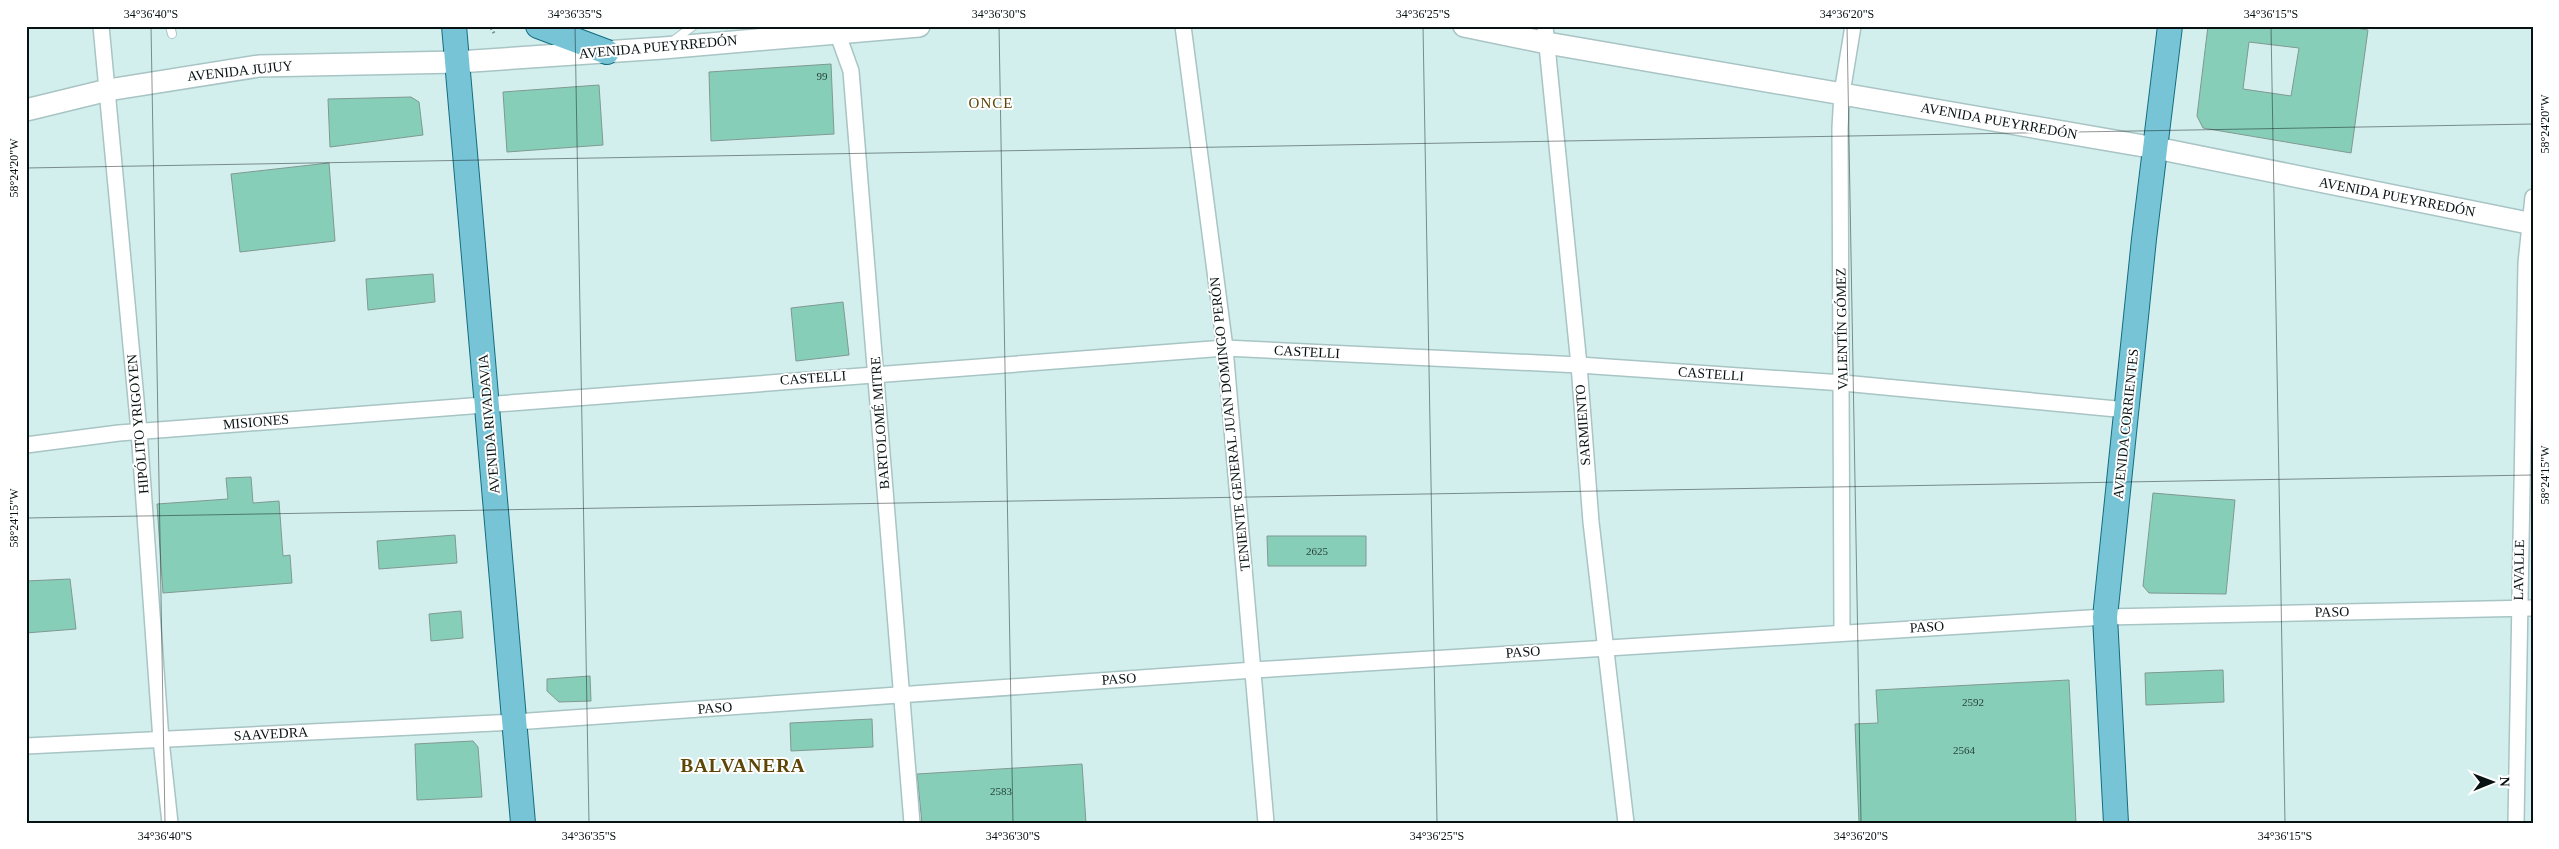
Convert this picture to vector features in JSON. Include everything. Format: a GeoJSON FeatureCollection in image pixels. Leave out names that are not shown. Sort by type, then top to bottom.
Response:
{"type":"FeatureCollection","features":[{"type":"Feature","properties":{"kind":"main road","name":"AVENIDA RIVADAVIA"},"geometry":{"type":"LineString","coordinates":[[454,26],[523,823]]}},
{"type":"Feature","properties":{"kind":"main road"},"geometry":{"type":"LineString","coordinates":[[538,26],[607,52]]}},
{"type":"Feature","properties":{"kind":"main road","name":"AVENIDA PUEYRREDÓN"},"geometry":{"type":"LineString","coordinates":[[458,62],[663,48],[837,29],[919,26]]}},
{"type":"Feature","properties":{"kind":"main road","name":"AVENIDA PUEYRREDÓN"},"geometry":{"type":"LineString","coordinates":[[1464,26],[1546,35],[1842,92],[2154,148],[2531,224]]}},
{"type":"Feature","properties":{"kind":"main road","name":"AVENIDA CORRIENTES"},"geometry":{"type":"LineString","coordinates":[[2116,823],[2106,617],[2154,148],[2170,26]]}},
{"type":"Feature","properties":{"kind":"main road","name":"AVENIDA JUJUY"},"geometry":{"type":"LineString","coordinates":[[26,110],[108,90],[259,66],[458,62]]}},
{"type":"Feature","properties":{"kind":"street","name":"HIPÓLITO YRIGOYEN"},"geometry":{"type":"LineString","coordinates":[[101,26],[139,431],[161,740],[170,823]]}},
{"type":"Feature","properties":{"kind":"street","name":"TENIENTE GENERAL JUAN DOMINGO PERÓN"},"geometry":{"type":"LineString","coordinates":[[1183,26],[1225,348],[1266,823]]}},
{"type":"Feature","properties":{"kind":"street","name":"VALENTÍN GÓMEZ"},"geometry":{"type":"LineString","coordinates":[[1842,632],[1843,383],[1840,128],[1842,92],[1853,26]]}},
{"type":"Feature","properties":{"kind":"street","name":"BARTOLOMÉ MITRE"},"geometry":{"type":"LineString","coordinates":[[837,29],[852,71],[912,823]]}},
{"type":"Feature","properties":{"kind":"street","name":"SARMIENTO"},"geometry":{"type":"LineString","coordinates":[[1546,35],[1579,365],[1591,522],[1626,823]]}},
{"type":"Feature","properties":{"kind":"street","name":"LAVALLE"},"geometry":{"type":"LineString","coordinates":[[2516,823],[2526,608],[2531,224],[2533,197]]}},
{"type":"Feature","properties":{"kind":"street","name":"CASTELLI"},"geometry":{"type":"LineString","coordinates":[[487,403],[1225,348],[1579,365],[1843,383],[2127,410]]}},
{"type":"Feature","properties":{"kind":"street","name":"MISIONES"},"geometry":{"type":"LineString","coordinates":[[26,445],[139,431],[487,403]]}},
{"type":"Feature","properties":{"kind":"street","name":"PASO"},"geometry":{"type":"LineString","coordinates":[[515,722],[1254,670],[2106,617],[2526,608]]}},
{"type":"Feature","properties":{"kind":"street","name":"SAAVEDRA"},"geometry":{"type":"LineString","coordinates":[[26,746],[515,722]]}},
{"type":"Feature","properties":{"kind":"lane"},"geometry":{"type":"LineString","coordinates":[[663,48],[693,26]]}},
{"type":"Feature","properties":{"kind":"path"},"geometry":{"type":"LineString","coordinates":[[490,26],[494,33]]}},
{"type":"Feature","properties":{"kind":"building"},"geometry":{"type":"Polygon","coordinates":[[[2208,26],[2343,26],[2368,30],[2351,153],[2203,128],[2197,116],[2208,26]],[[2249,42],[2243,89],[2291,96],[2299,48],[2249,42]]]}},
{"type":"Feature","properties":{"kind":"building"},"geometry":{"type":"Polygon","coordinates":[[[831,64],[834,134],[711,141],[709,72],[831,64]]]}},
{"type":"Feature","properties":{"kind":"building"},"geometry":{"type":"Polygon","coordinates":[[[599,85],[603,145],[507,152],[503,92],[599,85]]]}},
{"type":"Feature","properties":{"kind":"building"},"geometry":{"type":"Polygon","coordinates":[[[411,97],[419,102],[423,135],[330,147],[328,99],[411,97]]]}},
{"type":"Feature","properties":{"kind":"building"},"geometry":{"type":"Polygon","coordinates":[[[329,163],[335,241],[240,252],[231,174],[329,163]]]}},
{"type":"Feature","properties":{"kind":"building"},"geometry":{"type":"Polygon","coordinates":[[[433,274],[435,302],[368,310],[366,279],[433,274]]]}},
{"type":"Feature","properties":{"kind":"building"},"geometry":{"type":"Polygon","coordinates":[[[843,302],[849,355],[796,361],[791,308],[843,302]]]}},
{"type":"Feature","properties":{"kind":"building"},"geometry":{"type":"Polygon","coordinates":[[[251,477],[253,503],[279,501],[283,556],[290,555],[292,583],[163,593],[157,504],[228,499],[226,478],[251,477]]]}},
{"type":"Feature","properties":{"kind":"building"},"geometry":{"type":"Polygon","coordinates":[[[2153,493],[2235,500],[2226,594],[2149,593],[2143,586],[2153,493]]]}},
{"type":"Feature","properties":{"kind":"building"},"geometry":{"type":"Polygon","coordinates":[[[455,535],[457,563],[379,569],[377,541],[455,535]]]}},
{"type":"Feature","properties":{"kind":"building"},"geometry":{"type":"Polygon","coordinates":[[[1267,536],[1366,536],[1366,566],[1268,566],[1267,536]]]}},
{"type":"Feature","properties":{"kind":"building"},"geometry":{"type":"Polygon","coordinates":[[[70,579],[76,629],[26,633],[26,581],[70,579]]]}},
{"type":"Feature","properties":{"kind":"building"},"geometry":{"type":"Polygon","coordinates":[[[461,611],[463,638],[431,641],[429,614],[461,611]]]}},
{"type":"Feature","properties":{"kind":"building"},"geometry":{"type":"Polygon","coordinates":[[[2223,670],[2224,702],[2146,705],[2145,673],[2223,670]]]}},
{"type":"Feature","properties":{"kind":"building"},"geometry":{"type":"Polygon","coordinates":[[[590,676],[591,701],[559,702],[547,691],[547,679],[590,676]]]}},
{"type":"Feature","properties":{"kind":"building"},"geometry":{"type":"Polygon","coordinates":[[[2069,680],[2076,823],[1859,823],[1855,724],[1878,723],[1876,690],[2069,680]]]}},
{"type":"Feature","properties":{"kind":"building"},"geometry":{"type":"Polygon","coordinates":[[[872,719],[873,747],[791,751],[790,723],[872,719]]]}},
{"type":"Feature","properties":{"kind":"building"},"geometry":{"type":"Polygon","coordinates":[[[473,741],[478,747],[482,797],[417,800],[415,744],[473,741]]]}},
{"type":"Feature","properties":{"kind":"building"},"geometry":{"type":"Polygon","coordinates":[[[1082,764],[1086,823],[922,823],[917,774],[1082,764]]]}},
{"type":"Feature","properties":{"kind":"district","name":"ONCE"},"geometry":{"type":"Point","coordinates":[991,103]}},
{"type":"Feature","properties":{"kind":"district","name":"BALVANERA"},"geometry":{"type":"Point","coordinates":[743,765]}}]}
